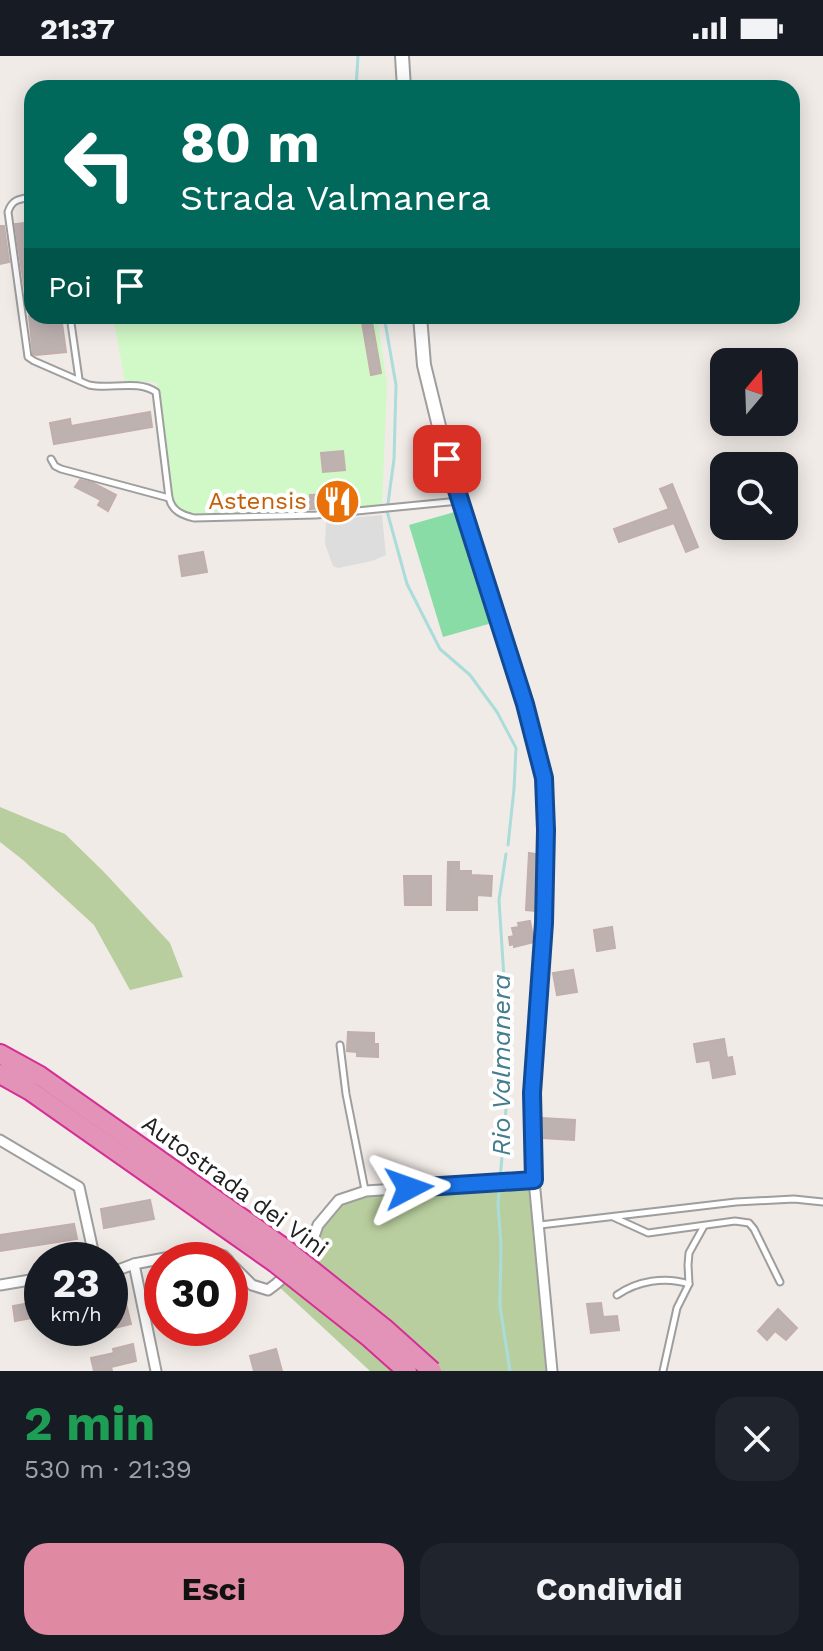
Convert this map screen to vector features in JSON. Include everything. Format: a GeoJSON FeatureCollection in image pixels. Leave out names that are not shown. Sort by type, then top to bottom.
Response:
{"type":"FeatureCollection","features":[{"type":"Feature","properties":{"kind":"highway","name":"Autostrada dei Vini"},"geometry":{"type":"LineString","coordinates":[[0,1054],[40,1076],[279,1255],[407,1371]]}},
{"type":"Feature","properties":{"kind":"highway","name":"Autostrada dei Vini"},"geometry":{"type":"LineString","coordinates":[[0,1074],[279,1255],[384,1328],[432,1371]]}},
{"type":"Feature","properties":{"kind":"street"},"geometry":{"type":"LineString","coordinates":[[402,56],[404,80]]}},
{"type":"Feature","properties":{"kind":"street"},"geometry":{"type":"LineString","coordinates":[[421,324],[424,365],[447,459],[525,704],[544,778],[544,923],[532,1093],[534,1180],[552,1371]]}},
{"type":"Feature","properties":{"kind":"street"},"geometry":{"type":"LineString","coordinates":[[0,1140],[79,1187],[91,1242]]}},
{"type":"Feature","properties":{"kind":"street"},"geometry":{"type":"LineString","coordinates":[[248,1281],[268,1290],[276,1284],[309,1251],[318,1225],[339,1200],[366,1191],[534,1180]]}},
{"type":"Feature","properties":{"kind":"street"},"geometry":{"type":"LineString","coordinates":[[128,1266],[144,1262]]}},
{"type":"Feature","properties":{"kind":"street"},"geometry":{"type":"LineString","coordinates":[[134,1264],[156,1371]]}},
{"type":"Feature","properties":{"kind":"street"},"geometry":{"type":"LineString","coordinates":[[0,1285],[24,1281]]}},
{"type":"Feature","properties":{"kind":"lane"},"geometry":{"type":"LineString","coordinates":[[24,198],[10,204],[8,212],[28,357],[97,387],[138,385],[156,392],[169,498],[172,507],[179,512],[194,518],[316,515],[460,501]]}},
{"type":"Feature","properties":{"kind":"lane"},"geometry":{"type":"LineString","coordinates":[[71,324],[79,380]]}},
{"type":"Feature","properties":{"kind":"lane"},"geometry":{"type":"LineString","coordinates":[[51,459],[61,469],[169,498]]}},
{"type":"Feature","properties":{"kind":"lane"},"geometry":{"type":"LineString","coordinates":[[340,1045],[346,1094],[366,1191]]}},
{"type":"Feature","properties":{"kind":"lane"},"geometry":{"type":"LineString","coordinates":[[539,1225],[736,1202],[794,1199],[823,1202]]}},
{"type":"Feature","properties":{"kind":"lane"},"geometry":{"type":"LineString","coordinates":[[612,1216],[648,1233],[735,1221],[749,1223],[780,1282]]}},
{"type":"Feature","properties":{"kind":"lane"},"geometry":{"type":"LineString","coordinates":[[663,1371],[677,1308],[689,1284],[689,1253],[705,1225]]}},
{"type":"Feature","properties":{"kind":"lane"},"geometry":{"type":"LineString","coordinates":[[617,1295],[630,1286],[646,1283],[679,1280],[689,1284]]}},
{"type":"Feature","properties":{"kind":"green space"},"geometry":{"type":"Polygon","coordinates":[[[114,324],[378,324],[387,384],[382,507],[195,515],[183,512],[172,503],[157,382],[125,382],[114,324]]]}},
{"type":"Feature","properties":{"kind":"green space"},"geometry":{"type":"Polygon","coordinates":[[[458,511],[492,623],[443,637],[409,525],[458,511]]]}},
{"type":"Feature","properties":{"kind":"green space"},"geometry":{"type":"Polygon","coordinates":[[[0,807],[65,834],[170,943],[183,977],[130,990],[94,925],[0,842],[0,807]]]}},
{"type":"Feature","properties":{"kind":"green space"},"geometry":{"type":"Polygon","coordinates":[[[534,1180],[552,1371],[370,1371],[276,1284],[309,1251],[318,1225],[339,1200],[366,1191],[534,1180]]]}},
{"type":"Feature","properties":{"kind":"shaded area"},"geometry":{"type":"Polygon","coordinates":[[[382,515],[386,555],[372,561],[338,568],[333,566],[325,544],[326,520],[382,515]]]}},
{"type":"Feature","properties":{"kind":"building"},"geometry":{"type":"Polygon","coordinates":[[[24,223],[24,285],[15,224],[24,223]]]}},
{"type":"Feature","properties":{"kind":"building"},"geometry":{"type":"Polygon","coordinates":[[[0,226],[4,226],[9,262],[0,264],[0,226]]]}},
{"type":"Feature","properties":{"kind":"building"},"geometry":{"type":"Polygon","coordinates":[[[30,324],[62,324],[66,352],[33,354],[30,324]]]}},
{"type":"Feature","properties":{"kind":"building"},"geometry":{"type":"Polygon","coordinates":[[[362,324],[372,324],[381,373],[371,375],[362,324]]]}},
{"type":"Feature","properties":{"kind":"building"},"geometry":{"type":"Polygon","coordinates":[[[150,412],[152,427],[54,444],[50,423],[70,419],[71,426],[150,412]]]}},
{"type":"Feature","properties":{"kind":"building"},"geometry":{"type":"Polygon","coordinates":[[[343,451],[345,470],[323,472],[321,453],[343,451]]]}},
{"type":"Feature","properties":{"kind":"building"},"geometry":{"type":"Polygon","coordinates":[[[80,480],[116,495],[108,511],[98,505],[101,500],[75,487],[80,480]]]}},
{"type":"Feature","properties":{"kind":"building"},"geometry":{"type":"Polygon","coordinates":[[[672,484],[698,547],[686,552],[674,523],[619,542],[614,529],[669,509],[660,489],[672,484]]]}},
{"type":"Feature","properties":{"kind":"building"},"geometry":{"type":"Polygon","coordinates":[[[335,494],[335,508],[310,509],[310,495],[335,494]]]}},
{"type":"Feature","properties":{"kind":"building"},"geometry":{"type":"Polygon","coordinates":[[[203,552],[207,572],[182,576],[179,556],[203,552]]]}},
{"type":"Feature","properties":{"kind":"building"},"geometry":{"type":"Polygon","coordinates":[[[529,853],[536,854],[535,911],[526,910],[529,853]]]}},
{"type":"Feature","properties":{"kind":"building"},"geometry":{"type":"Polygon","coordinates":[[[448,862],[459,862],[459,871],[471,871],[471,875],[492,876],[491,896],[477,895],[477,910],[447,910],[448,862]]]}},
{"type":"Feature","properties":{"kind":"building"},"geometry":{"type":"Polygon","coordinates":[[[404,876],[431,876],[431,905],[405,905],[404,876]]]}},
{"type":"Feature","properties":{"kind":"building"},"geometry":{"type":"Polygon","coordinates":[[[530,921],[534,942],[514,947],[514,944],[510,945],[509,937],[514,936],[512,928],[519,927],[518,923],[530,921]]]}},
{"type":"Feature","properties":{"kind":"building"},"geometry":{"type":"Polygon","coordinates":[[[612,927],[615,948],[597,951],[594,930],[612,927]]]}},
{"type":"Feature","properties":{"kind":"building"},"geometry":{"type":"Polygon","coordinates":[[[573,970],[577,992],[557,995],[553,973],[573,970]]]}},
{"type":"Feature","properties":{"kind":"building"},"geometry":{"type":"Polygon","coordinates":[[[348,1032],[374,1033],[378,1057],[357,1056],[357,1052],[347,1051],[348,1032]]]}},
{"type":"Feature","properties":{"kind":"building"},"geometry":{"type":"Polygon","coordinates":[[[724,1039],[727,1058],[732,1057],[735,1074],[713,1078],[710,1060],[697,1062],[694,1044],[724,1039]]]}},
{"type":"Feature","properties":{"kind":"building"},"geometry":{"type":"Polygon","coordinates":[[[542,1118],[575,1120],[574,1140],[542,1138],[542,1118]]]}},
{"type":"Feature","properties":{"kind":"building"},"geometry":{"type":"Polygon","coordinates":[[[150,1200],[154,1219],[104,1228],[101,1209],[150,1200]]]}},
{"type":"Feature","properties":{"kind":"building"},"geometry":{"type":"Polygon","coordinates":[[[74,1224],[77,1239],[24,1242],[24,1247],[0,1251],[0,1235],[74,1224]]]}},
{"type":"Feature","properties":{"kind":"building"},"geometry":{"type":"Polygon","coordinates":[[[601,1303],[603,1317],[617,1316],[619,1330],[591,1333],[587,1304],[601,1303]]]}},
{"type":"Feature","properties":{"kind":"building"},"geometry":{"type":"Polygon","coordinates":[[[24,1304],[24,1319],[15,1321],[13,1306],[24,1304]]]}},
{"type":"Feature","properties":{"kind":"building"},"geometry":{"type":"Polygon","coordinates":[[[778,1309],[797,1328],[786,1340],[775,1331],[767,1340],[758,1331],[778,1309]]]}},
{"type":"Feature","properties":{"kind":"building"},"geometry":{"type":"Polygon","coordinates":[[[133,1344],[136,1361],[111,1367],[112,1371],[94,1371],[91,1358],[114,1353],[113,1349],[133,1344]]]}},
{"type":"Feature","properties":{"kind":"building"},"geometry":{"type":"Polygon","coordinates":[[[276,1349],[282,1371],[254,1371],[250,1356],[276,1349]]]}},
{"type":"Feature","properties":{"kind":"waterway","name":"Rio Valmanera"},"geometry":{"type":"LineString","coordinates":[[356,80],[358,56]]}},
{"type":"Feature","properties":{"kind":"waterway","name":"Rio Valmanera"},"geometry":{"type":"LineString","coordinates":[[385,324],[396,385],[394,459],[387,511],[407,584],[440,649],[470,675],[497,712],[516,748],[508,845]]}},
{"type":"Feature","properties":{"kind":"waterway","name":"Rio Valmanera"},"geometry":{"type":"LineString","coordinates":[[506,854],[499,900],[508,1041],[507,1097],[498,1204],[500,1306],[510,1371]]}},
{"type":"Feature","properties":{"kind":"place","name":"Astensis"},"geometry":{"type":"Point","coordinates":[338,501]}},
{"type":"Feature","properties":{"kind":"route"},"geometry":{"type":"LineString","coordinates":[[409,1188],[534,1180],[532,1093],[544,923],[544,778],[525,704],[447,459]]}}]}
